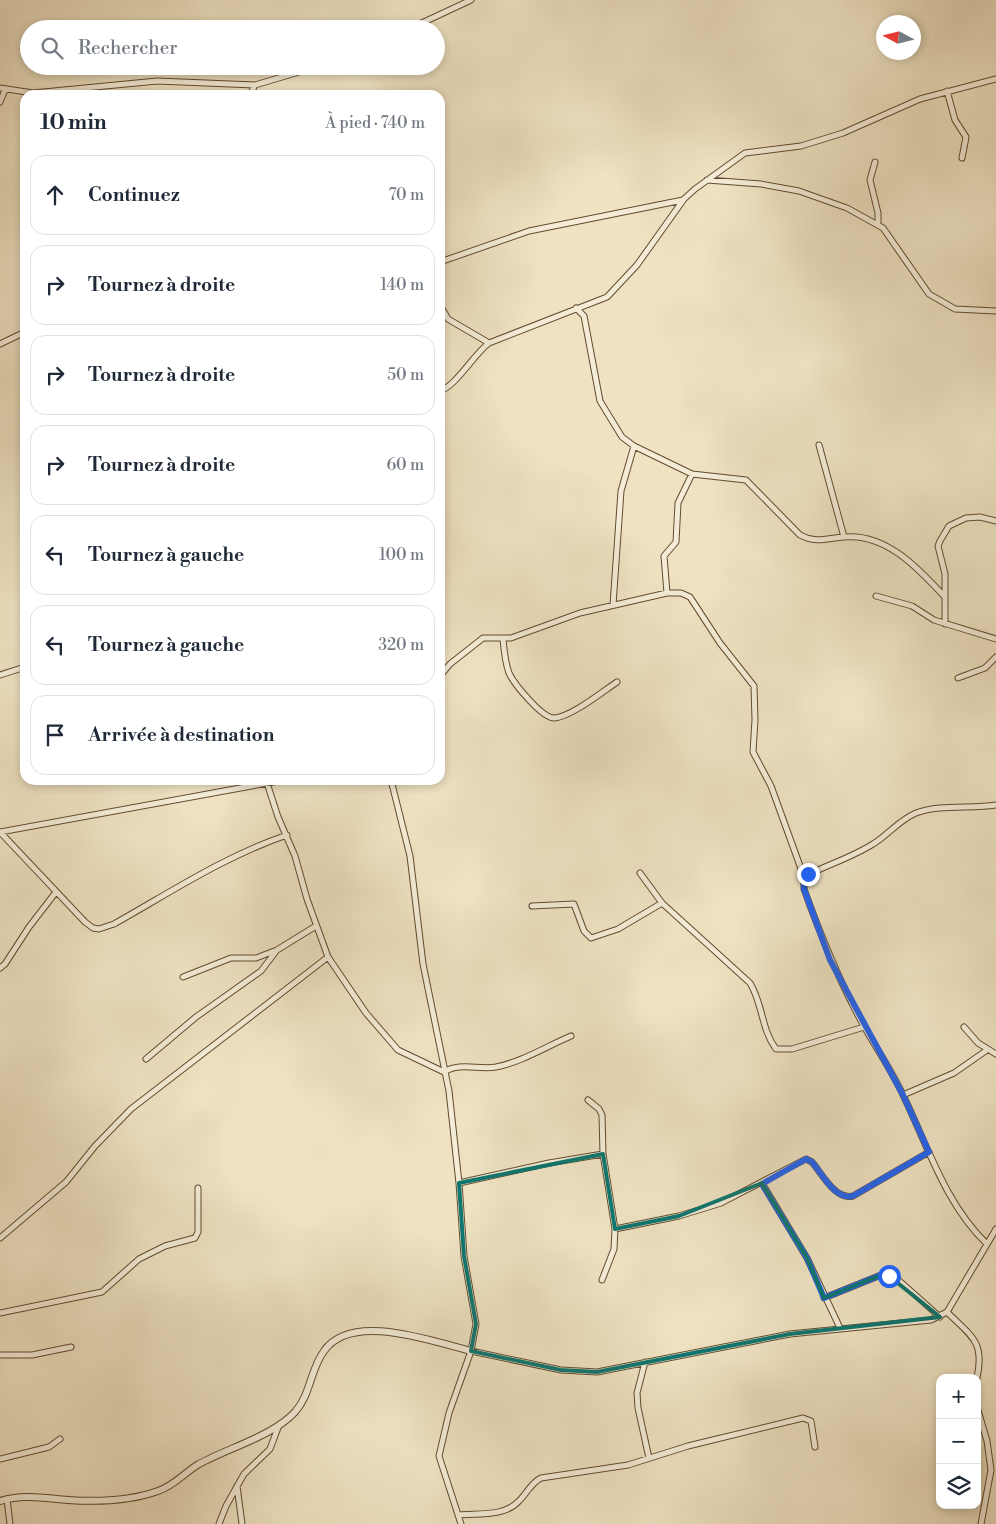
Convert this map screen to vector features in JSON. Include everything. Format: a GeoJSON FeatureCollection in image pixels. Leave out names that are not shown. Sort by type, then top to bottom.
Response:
{"type":"FeatureCollection","features":[{"type":"Feature","properties":{"kind":"street"},"geometry":{"type":"LineString","coordinates":[[428,20],[471,0]]}},
{"type":"Feature","properties":{"kind":"street"},"geometry":{"type":"LineString","coordinates":[[72,90],[157,81],[255,86],[290,75]]}},
{"type":"Feature","properties":{"kind":"street"},"geometry":{"type":"LineString","coordinates":[[445,388],[479,350],[489,343],[576,308],[599,302],[615,290],[637,265],[684,200],[707,180],[745,153],[801,146],[843,133],[892,110],[947,91],[996,79]]}},
{"type":"Feature","properties":{"kind":"street"},"geometry":{"type":"LineString","coordinates":[[253,90],[255,86]]}},
{"type":"Feature","properties":{"kind":"street"},"geometry":{"type":"LineString","coordinates":[[0,102],[3,89],[20,92]]}},
{"type":"Feature","properties":{"kind":"street"},"geometry":{"type":"LineString","coordinates":[[947,91],[955,120],[966,136],[962,158]]}},
{"type":"Feature","properties":{"kind":"street"},"geometry":{"type":"LineString","coordinates":[[875,162],[870,180],[878,213],[878,223]]}},
{"type":"Feature","properties":{"kind":"street"},"geometry":{"type":"LineString","coordinates":[[707,180],[761,184],[799,191],[847,208],[878,223],[889,235],[914,275],[929,294],[956,309],[996,312]]}},
{"type":"Feature","properties":{"kind":"street"},"geometry":{"type":"LineString","coordinates":[[445,260],[529,231],[684,200]]}},
{"type":"Feature","properties":{"kind":"street"},"geometry":{"type":"LineString","coordinates":[[576,308],[584,316],[589,332],[600,401],[616,430],[634,446],[692,474],[746,480],[800,536],[810,540],[820,542],[844,537],[860,537],[878,542],[898,552],[944,596]]}},
{"type":"Feature","properties":{"kind":"street"},"geometry":{"type":"LineString","coordinates":[[445,314],[448,319],[489,343]]}},
{"type":"Feature","properties":{"kind":"street"},"geometry":{"type":"LineString","coordinates":[[0,344],[20,334]]}},
{"type":"Feature","properties":{"kind":"street"},"geometry":{"type":"LineString","coordinates":[[819,445],[844,537]]}},
{"type":"Feature","properties":{"kind":"street"},"geometry":{"type":"LineString","coordinates":[[612,606],[621,491],[634,446]]}},
{"type":"Feature","properties":{"kind":"street"},"geometry":{"type":"LineString","coordinates":[[667,593],[664,556],[676,542],[678,504],[692,474]]}},
{"type":"Feature","properties":{"kind":"street"},"geometry":{"type":"LineString","coordinates":[[945,624],[945,574],[938,546],[945,530],[949,526],[972,517],[996,522]]}},
{"type":"Feature","properties":{"kind":"street"},"geometry":{"type":"LineString","coordinates":[[445,670],[483,638],[503,639],[580,613],[667,593],[681,593],[690,597],[720,643],[754,686],[755,720],[753,752],[771,786],[804,877],[804,889],[830,960],[864,1027],[903,1095],[929,1152],[969,1227],[987,1244]]}},
{"type":"Feature","properties":{"kind":"street"},"geometry":{"type":"LineString","coordinates":[[876,596],[912,606],[945,624],[996,639]]}},
{"type":"Feature","properties":{"kind":"street"},"geometry":{"type":"LineString","coordinates":[[503,639],[506,663],[512,679],[542,713],[549,718],[564,716],[617,682]]}},
{"type":"Feature","properties":{"kind":"street"},"geometry":{"type":"LineString","coordinates":[[958,678],[985,668],[996,657]]}},
{"type":"Feature","properties":{"kind":"street"},"geometry":{"type":"LineString","coordinates":[[0,675],[20,669]]}},
{"type":"Feature","properties":{"kind":"street"},"geometry":{"type":"LineString","coordinates":[[0,832],[256,785]]}},
{"type":"Feature","properties":{"kind":"street"},"geometry":{"type":"LineString","coordinates":[[268,785],[278,817],[287,835],[328,957],[366,1014],[398,1050],[444,1072],[460,1066],[482,1068],[510,1063],[571,1036]]}},
{"type":"Feature","properties":{"kind":"street"},"geometry":{"type":"LineString","coordinates":[[392,785],[410,856],[423,964],[449,1091],[459,1184],[464,1256],[476,1324],[471,1352],[449,1413],[439,1456],[461,1524]]}},
{"type":"Feature","properties":{"kind":"street"},"geometry":{"type":"LineString","coordinates":[[804,877],[847,859],[875,843],[898,824],[916,813],[936,809],[996,806]]}},
{"type":"Feature","properties":{"kind":"street"},"geometry":{"type":"LineString","coordinates":[[0,832],[85,922],[93,928],[99,929],[114,924],[210,868],[266,842],[287,835]]}},
{"type":"Feature","properties":{"kind":"street"},"geometry":{"type":"LineString","coordinates":[[640,873],[662,903],[750,983],[756,993],[768,1038],[776,1049],[792,1049],[864,1027]]}},
{"type":"Feature","properties":{"kind":"street"},"geometry":{"type":"LineString","coordinates":[[0,968],[56,892]]}},
{"type":"Feature","properties":{"kind":"street"},"geometry":{"type":"LineString","coordinates":[[532,906],[574,904],[584,931],[591,938],[618,929],[662,903]]}},
{"type":"Feature","properties":{"kind":"street"},"geometry":{"type":"LineString","coordinates":[[183,977],[231,958],[256,958],[277,950],[316,926]]}},
{"type":"Feature","properties":{"kind":"street"},"geometry":{"type":"LineString","coordinates":[[146,1059],[196,1017],[256,976],[277,950]]}},
{"type":"Feature","properties":{"kind":"street"},"geometry":{"type":"LineString","coordinates":[[0,1238],[66,1182],[95,1146],[131,1109],[328,957]]}},
{"type":"Feature","properties":{"kind":"street"},"geometry":{"type":"LineString","coordinates":[[964,1027],[987,1050],[996,1054]]}},
{"type":"Feature","properties":{"kind":"street"},"geometry":{"type":"LineString","coordinates":[[903,1095],[954,1073],[987,1050]]}},
{"type":"Feature","properties":{"kind":"street"},"geometry":{"type":"LineString","coordinates":[[588,1100],[599,1109],[602,1115],[603,1154],[615,1229],[614,1249],[602,1280]]}},
{"type":"Feature","properties":{"kind":"street"},"geometry":{"type":"LineString","coordinates":[[615,1229],[679,1216],[721,1203],[762,1184],[806,1159],[812,1162],[839,1195],[853,1196],[929,1152]]}},
{"type":"Feature","properties":{"kind":"street"},"geometry":{"type":"LineString","coordinates":[[459,1184],[549,1163],[603,1154]]}},
{"type":"Feature","properties":{"kind":"street"},"geometry":{"type":"LineString","coordinates":[[762,1184],[807,1258],[824,1298],[840,1328]]}},
{"type":"Feature","properties":{"kind":"street"},"geometry":{"type":"LineString","coordinates":[[0,1313],[102,1292],[139,1259],[165,1246],[195,1238],[198,1232],[198,1188]]}},
{"type":"Feature","properties":{"kind":"street"},"geometry":{"type":"LineString","coordinates":[[10,1524],[3,1500],[26,1496],[68,1500],[137,1497],[169,1486],[196,1466],[279,1425],[294,1413],[305,1399],[316,1363],[324,1350],[333,1341],[346,1335],[383,1330],[471,1352],[561,1370],[597,1372],[790,1334],[940,1317],[947,1312],[996,1229]]}},
{"type":"Feature","properties":{"kind":"street"},"geometry":{"type":"LineString","coordinates":[[824,1298],[881,1275],[889,1276],[894,1277],[940,1317]]}},
{"type":"Feature","properties":{"kind":"street"},"geometry":{"type":"LineString","coordinates":[[947,1312],[973,1339],[980,1351],[977,1374]]}},
{"type":"Feature","properties":{"kind":"street"},"geometry":{"type":"LineString","coordinates":[[0,1355],[32,1355],[71,1347]]}},
{"type":"Feature","properties":{"kind":"street"},"geometry":{"type":"LineString","coordinates":[[645,1362],[637,1393],[638,1408],[649,1458]]}},
{"type":"Feature","properties":{"kind":"street"},"geometry":{"type":"LineString","coordinates":[[458,1515],[504,1512],[519,1501],[535,1481],[541,1478],[618,1467],[803,1418],[812,1421],[815,1447]]}},
{"type":"Feature","properties":{"kind":"street"},"geometry":{"type":"LineString","coordinates":[[980,1419],[993,1469],[993,1482],[981,1524]]}},
{"type":"Feature","properties":{"kind":"street"},"geometry":{"type":"LineString","coordinates":[[219,1524],[226,1506],[244,1474],[270,1449],[279,1425]]}},
{"type":"Feature","properties":{"kind":"street"},"geometry":{"type":"LineString","coordinates":[[0,1459],[49,1447],[60,1439]]}},
{"type":"Feature","properties":{"kind":"street"},"geometry":{"type":"LineString","coordinates":[[237,1486],[242,1524]]}},
{"type":"Feature","properties":{"kind":"highlighted area"},"geometry":{"type":"Polygon","coordinates":[[[603,1154],[615,1229],[679,1216],[762,1183],[807,1258],[824,1298],[881,1275],[889,1276],[940,1317],[790,1334],[597,1372],[561,1370],[471,1351],[476,1324],[464,1256],[459,1183],[603,1154]]]}},
{"type":"Feature","properties":{"kind":"route"},"geometry":{"type":"LineString","coordinates":[[808,874],[802,882],[830,960],[864,1027],[903,1095],[929,1152],[853,1196],[842,1197],[839,1195],[809,1159],[803,1160],[762,1184],[807,1258],[824,1298],[881,1275],[889,1276]]}}]}
